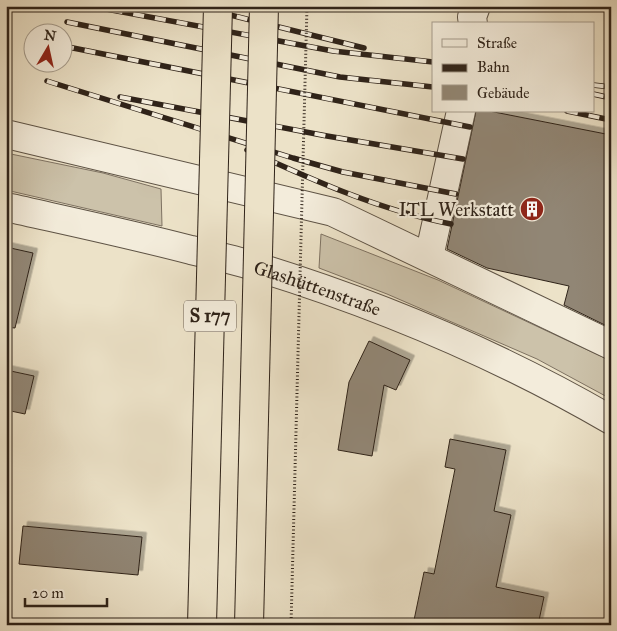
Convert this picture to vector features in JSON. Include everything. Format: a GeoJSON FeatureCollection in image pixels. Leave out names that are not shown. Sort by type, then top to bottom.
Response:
{"type":"FeatureCollection","features":[{"type":"Feature","properties":{"kind":"highway","name":"S 177"},"geometry":{"type":"LineString","coordinates":[[202,625],[218,6]]}},
{"type":"Feature","properties":{"kind":"highway","name":"S 177"},"geometry":{"type":"LineString","coordinates":[[249,625],[264,6]]}},
{"type":"Feature","properties":{"kind":"street"},"geometry":{"type":"LineString","coordinates":[[473,22],[472,17],[476,6]]}},
{"type":"Feature","properties":{"kind":"street"},"geometry":{"type":"LineString","coordinates":[[429,257],[460,112]]}},
{"type":"Feature","properties":{"kind":"street"},"geometry":{"type":"LineString","coordinates":[[6,134],[333,212],[611,345]]}},
{"type":"Feature","properties":{"kind":"street","name":"Glashüttenstraße"},"geometry":{"type":"LineString","coordinates":[[6,207],[146,238],[256,266],[389,312],[480,352],[575,399],[611,420]]}},
{"type":"Feature","properties":{"kind":"path"},"geometry":{"type":"LineString","coordinates":[[291,625],[307,6]]}},
{"type":"Feature","properties":{"kind":"shaded area"},"geometry":{"type":"Polygon","coordinates":[[[6,153],[103,173],[161,189],[162,226],[6,190],[6,153]]]}},
{"type":"Feature","properties":{"kind":"shaded area"},"geometry":{"type":"Polygon","coordinates":[[[321,234],[438,280],[611,361],[611,399],[537,359],[387,294],[319,268],[321,234]]]}},
{"type":"Feature","properties":{"kind":"building","name":"ITL Werkstatt"},"geometry":{"type":"Polygon","coordinates":[[[476,112],[494,112],[611,135],[611,328],[564,305],[569,286],[487,268],[447,249],[476,112]]]}},
{"type":"Feature","properties":{"kind":"building"},"geometry":{"type":"Polygon","coordinates":[[[6,247],[33,253],[15,328],[6,327],[6,247]]]}},
{"type":"Feature","properties":{"kind":"building"},"geometry":{"type":"Polygon","coordinates":[[[369,341],[410,360],[396,390],[384,385],[372,456],[338,450],[349,382],[369,341]]]}},
{"type":"Feature","properties":{"kind":"building"},"geometry":{"type":"Polygon","coordinates":[[[6,370],[34,376],[25,414],[6,410],[6,370]]]}},
{"type":"Feature","properties":{"kind":"building"},"geometry":{"type":"Polygon","coordinates":[[[450,439],[506,450],[494,511],[511,515],[496,587],[544,597],[538,625],[413,625],[424,572],[434,574],[455,469],[445,467],[450,439]]]}},
{"type":"Feature","properties":{"kind":"building"},"geometry":{"type":"Polygon","coordinates":[[[23,526],[142,537],[138,575],[19,564],[23,526]]]}},
{"type":"Feature","properties":{"kind":"railway"},"geometry":{"type":"LineString","coordinates":[[90,6],[333,51],[432,62]]}},
{"type":"Feature","properties":{"kind":"railway"},"geometry":{"type":"LineString","coordinates":[[194,6],[364,48]]}},
{"type":"Feature","properties":{"kind":"railway"},"geometry":{"type":"LineString","coordinates":[[72,23],[340,77],[432,87]]}},
{"type":"Feature","properties":{"kind":"railway"},"geometry":{"type":"LineString","coordinates":[[72,48],[470,127]]}},
{"type":"Feature","properties":{"kind":"railway"},"geometry":{"type":"LineString","coordinates":[[47,81],[343,172],[456,194]]}},
{"type":"Feature","properties":{"kind":"railway"},"geometry":{"type":"LineString","coordinates":[[594,85],[611,87]]}},
{"type":"Feature","properties":{"kind":"railway"},"geometry":{"type":"LineString","coordinates":[[594,94],[611,98]]}},
{"type":"Feature","properties":{"kind":"railway"},"geometry":{"type":"LineString","coordinates":[[120,97],[327,136],[463,159]]}},
{"type":"Feature","properties":{"kind":"railway"},"geometry":{"type":"LineString","coordinates":[[572,112],[611,120]]}},
{"type":"Feature","properties":{"kind":"railway"},"geometry":{"type":"LineString","coordinates":[[247,150],[347,193],[398,211],[451,224]]}},
{"type":"Feature","properties":{"kind":"place","name":"ITL Werkstatt"},"geometry":{"type":"Point","coordinates":[532,209]}}]}
